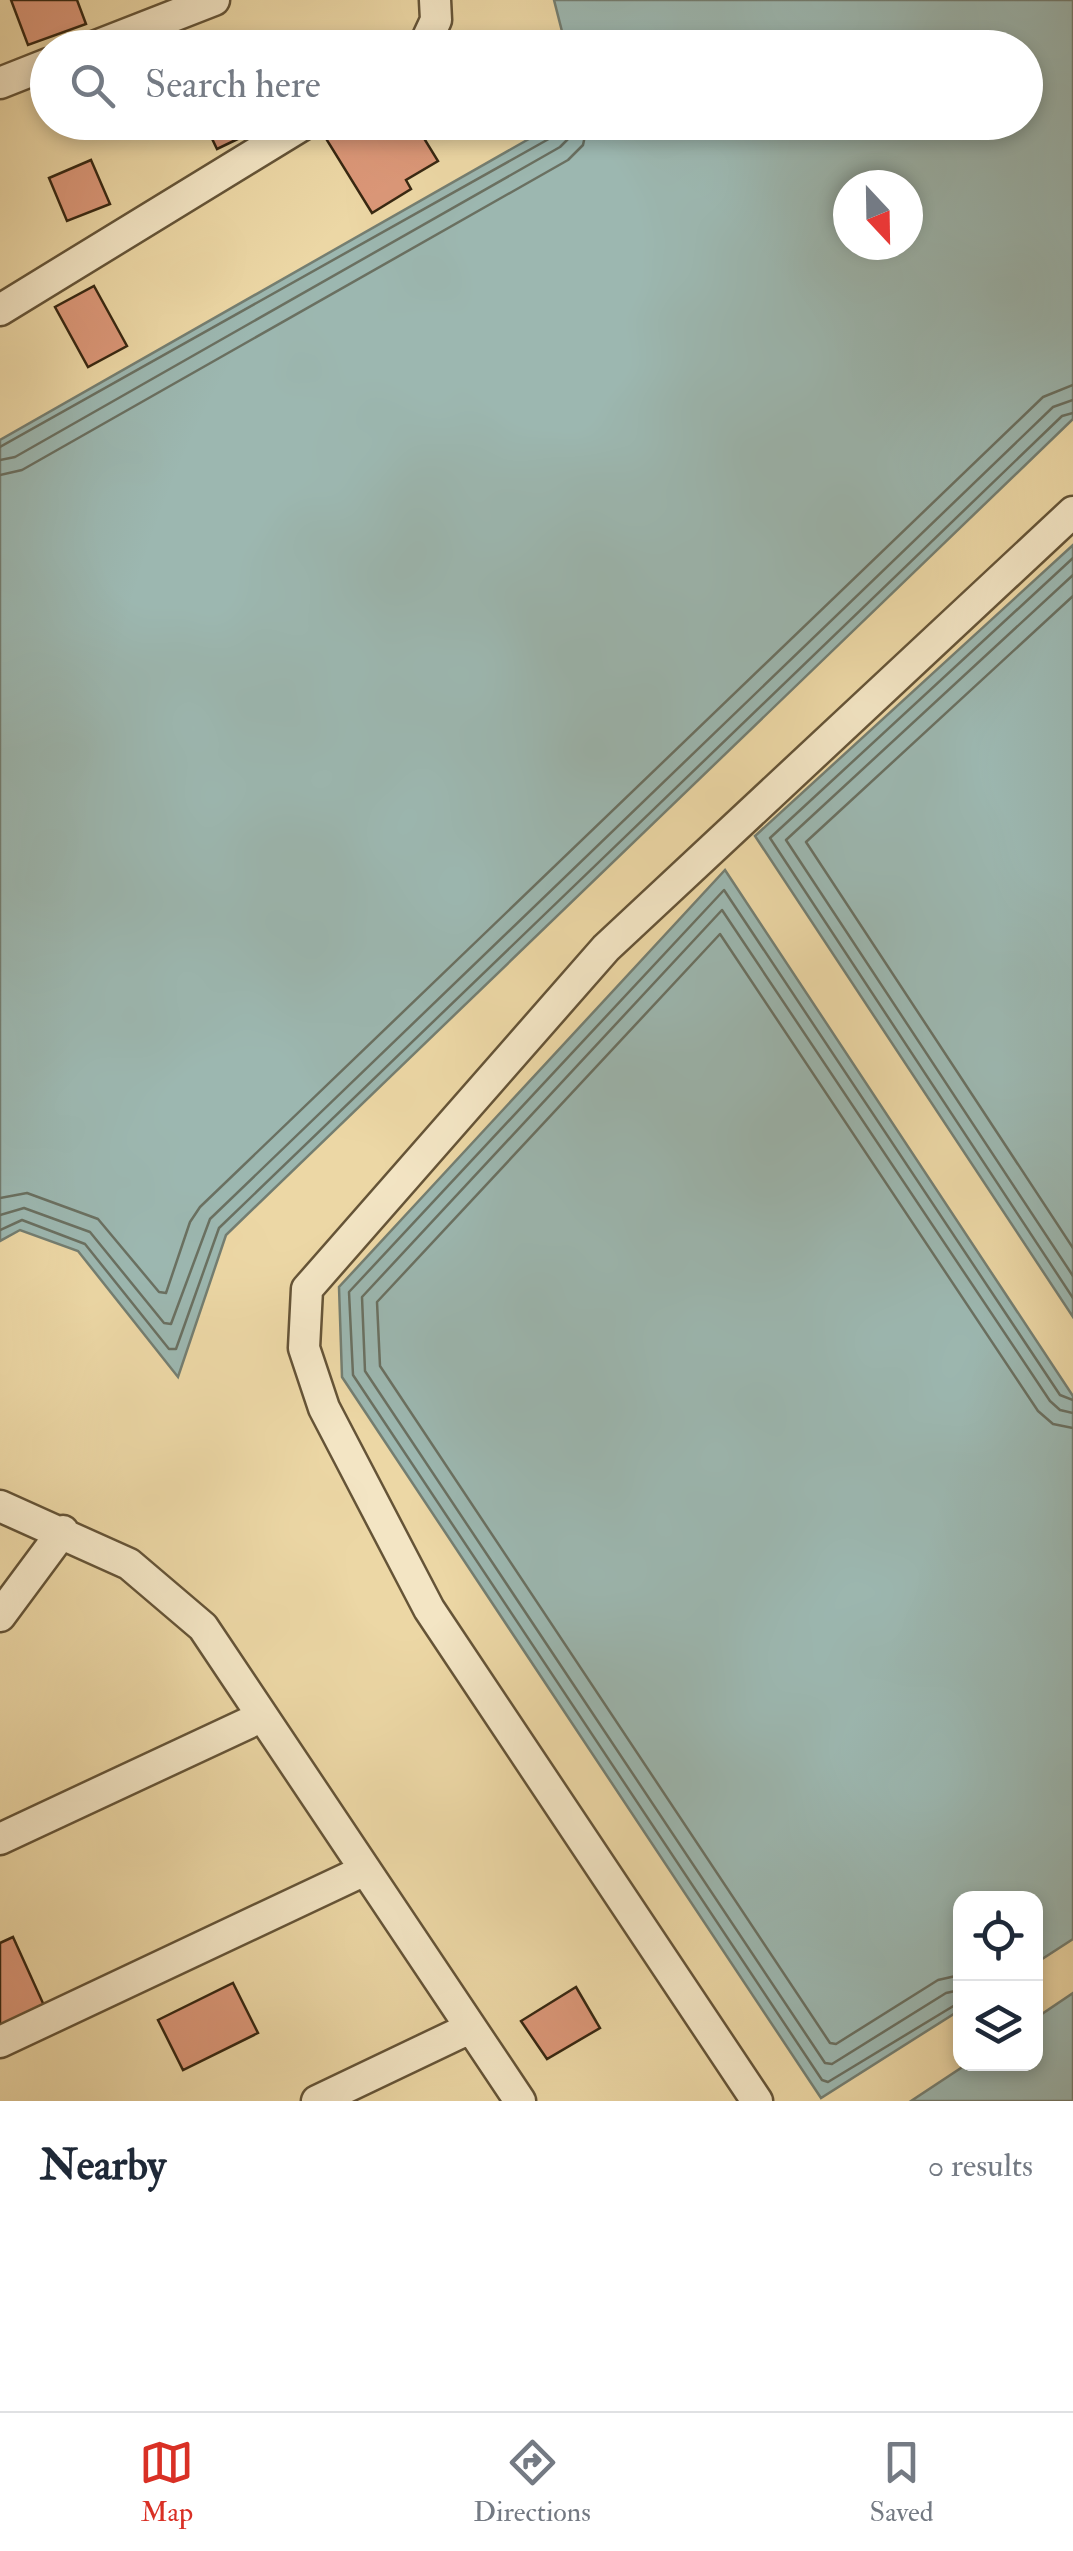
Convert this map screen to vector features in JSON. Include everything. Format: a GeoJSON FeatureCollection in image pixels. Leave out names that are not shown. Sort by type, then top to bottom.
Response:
{"type":"FeatureCollection","features":[{"type":"Feature","properties":{"kind":"street"},"geometry":{"type":"LineString","coordinates":[[137,30],[214,0]]}},
{"type":"Feature","properties":{"kind":"street"},"geometry":{"type":"LineString","coordinates":[[431,30],[436,20],[436,0]]}},
{"type":"Feature","properties":{"kind":"street"},"geometry":{"type":"LineString","coordinates":[[0,83],[30,71]]}},
{"type":"Feature","properties":{"kind":"street"},"geometry":{"type":"LineString","coordinates":[[0,310],[278,140]]}},
{"type":"Feature","properties":{"kind":"street"},"geometry":{"type":"LineString","coordinates":[[757,2101],[429,1609],[324,1408],[304,1348],[307,1289],[606,948],[1073,512]]}},
{"type":"Feature","properties":{"kind":"street"},"geometry":{"type":"LineString","coordinates":[[0,1506],[64,1531],[128,1564],[203,1627],[363,1872],[520,2101]]}},
{"type":"Feature","properties":{"kind":"street"},"geometry":{"type":"LineString","coordinates":[[0,1616],[64,1531]]}},
{"type":"Feature","properties":{"kind":"street"},"geometry":{"type":"LineString","coordinates":[[0,1839],[261,1717]]}},
{"type":"Feature","properties":{"kind":"street"},"geometry":{"type":"LineString","coordinates":[[0,2042],[363,1872]]}},
{"type":"Feature","properties":{"kind":"street"},"geometry":{"type":"LineString","coordinates":[[318,2101],[468,2028]]}},
{"type":"Feature","properties":{"kind":"water"},"geometry":{"type":"Polygon","coordinates":[[[554,0],[1073,0],[1073,419],[226,1235],[178,1377],[78,1251],[20,1230],[0,1241],[0,440],[527,140],[1043,140],[1043,30],[562,30],[554,0]]]}},
{"type":"Feature","properties":{"kind":"water"},"geometry":{"type":"Polygon","coordinates":[[[1073,545],[1073,1317],[755,836],[1073,545]]]}},
{"type":"Feature","properties":{"kind":"water"},"geometry":{"type":"Polygon","coordinates":[[[725,870],[1073,1396],[1073,1939],[1043,1958],[1043,1891],[953,1891],[953,2014],[821,2098],[342,1377],[339,1287],[725,870]]]}},
{"type":"Feature","properties":{"kind":"water"},"geometry":{"type":"Polygon","coordinates":[[[1073,1993],[1073,2101],[911,2101],[956,2071],[1043,2071],[1043,2013],[1073,1993]]]}},
{"type":"Feature","properties":{"kind":"building"},"geometry":{"type":"Polygon","coordinates":[[[11,0],[77,0],[86,24],[69,30],[30,30],[28,45],[11,0]]]}},
{"type":"Feature","properties":{"kind":"building"},"geometry":{"type":"Polygon","coordinates":[[[213,140],[236,140],[217,149],[213,140]]]}},
{"type":"Feature","properties":{"kind":"building"},"geometry":{"type":"Polygon","coordinates":[[[327,140],[425,140],[438,161],[406,180],[411,189],[372,213],[327,140]]]}},
{"type":"Feature","properties":{"kind":"building"},"geometry":{"type":"Polygon","coordinates":[[[91,160],[110,204],[67,221],[49,178],[91,160]]]}},
{"type":"Feature","properties":{"kind":"building"},"geometry":{"type":"Polygon","coordinates":[[[94,286],[127,346],[88,367],[55,307],[94,286]]]}},
{"type":"Feature","properties":{"kind":"building"},"geometry":{"type":"Polygon","coordinates":[[[13,1937],[47,2012],[0,2033],[0,1943],[13,1937]]]}},
{"type":"Feature","properties":{"kind":"building"},"geometry":{"type":"Polygon","coordinates":[[[233,1983],[258,2033],[183,2070],[158,2020],[233,1983]]]}},
{"type":"Feature","properties":{"kind":"building"},"geometry":{"type":"Polygon","coordinates":[[[576,1987],[600,2028],[547,2059],[521,2021],[576,1987]]]}}]}
